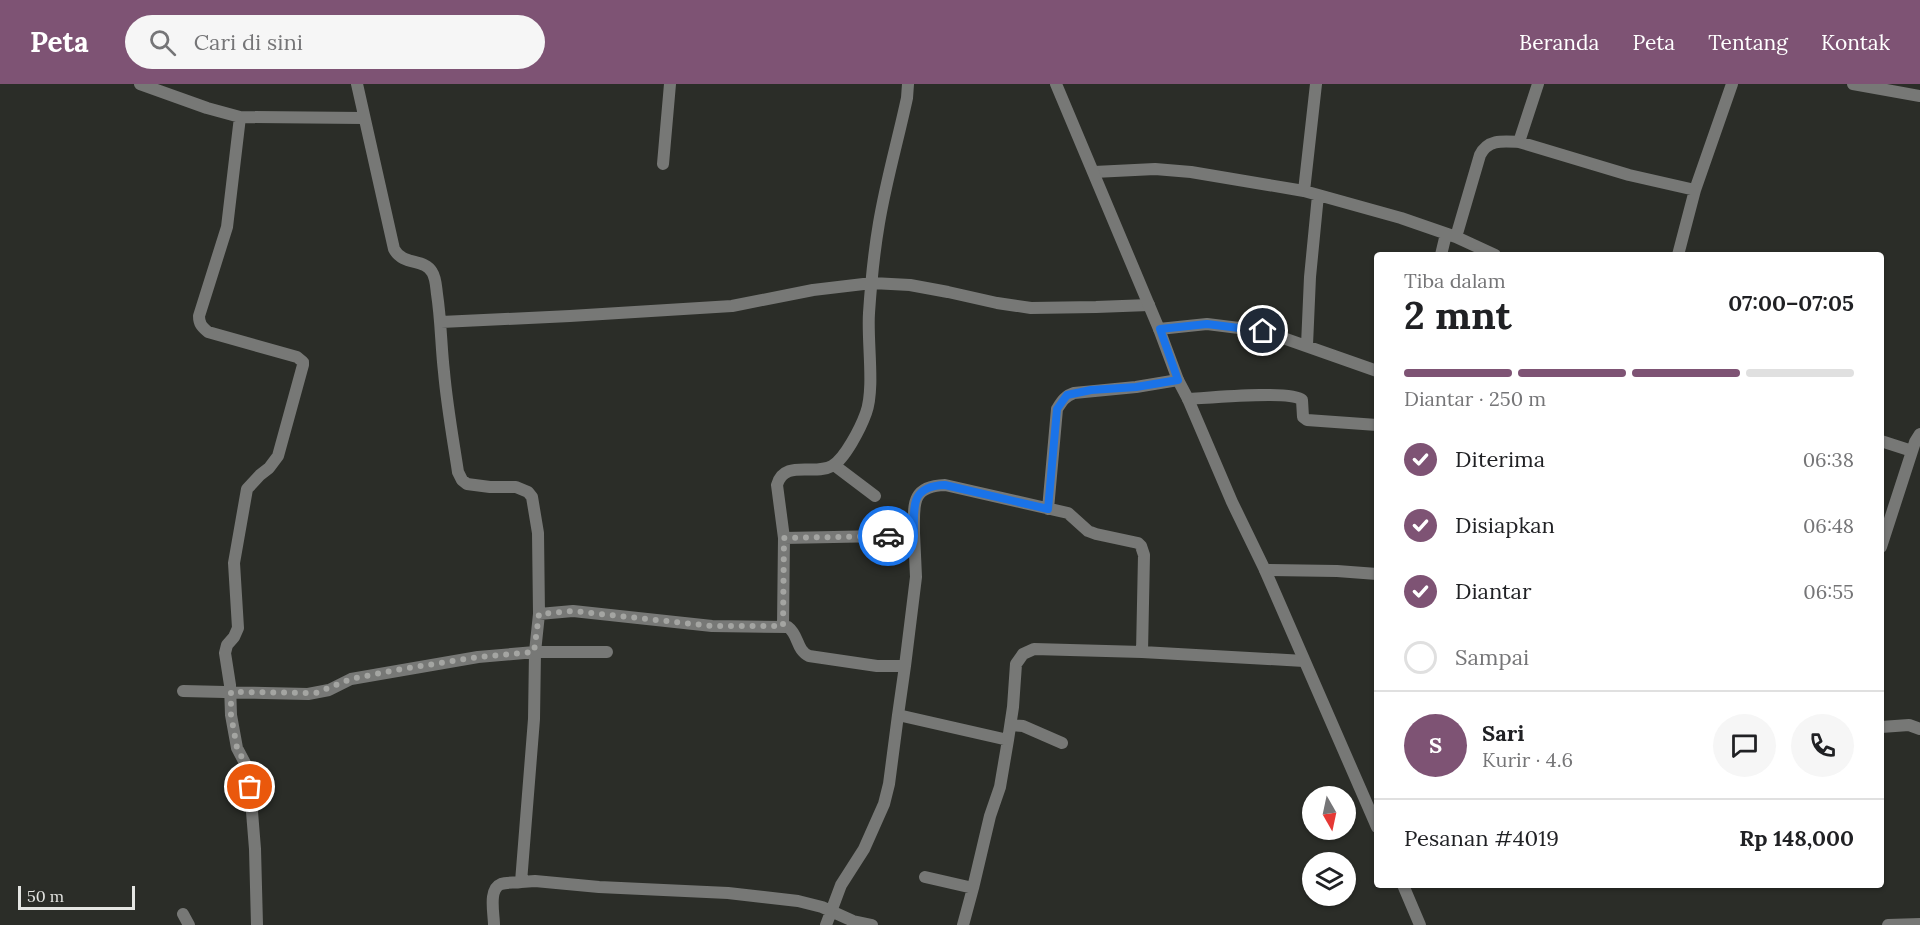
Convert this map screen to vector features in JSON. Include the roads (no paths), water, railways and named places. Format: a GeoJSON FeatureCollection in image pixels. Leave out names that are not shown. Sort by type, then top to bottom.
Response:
{"type":"FeatureCollection","features":[{"type":"Feature","properties":{"kind":"street"},"geometry":{"type":"LineString","coordinates":[[140,84],[240,117],[363,118]]}},
{"type":"Feature","properties":{"kind":"street"},"geometry":{"type":"LineString","coordinates":[[357,84],[394,249],[402,258],[424,264],[431,270],[435,279],[441,322],[443,371],[458,472],[467,484],[489,488],[516,487],[528,492],[532,497],[538,533],[539,614],[534,652],[534,719],[520,882]]}},
{"type":"Feature","properties":{"kind":"street"},"geometry":{"type":"LineString","coordinates":[[663,164],[670,84]]}},
{"type":"Feature","properties":{"kind":"street"},"geometry":{"type":"LineString","coordinates":[[783,626],[784,538],[778,479],[787,471],[829,468],[834,465],[854,440],[866,414],[869,403],[868,315],[879,223],[907,98],[908,84]]}},
{"type":"Feature","properties":{"kind":"street"},"geometry":{"type":"LineString","coordinates":[[1056,84],[1160,329],[1178,380],[1265,570],[1374,820]]}},
{"type":"Feature","properties":{"kind":"street"},"geometry":{"type":"LineString","coordinates":[[1304,191],[1316,84]]}},
{"type":"Feature","properties":{"kind":"street"},"geometry":{"type":"LineString","coordinates":[[1519,142],[1538,84]]}},
{"type":"Feature","properties":{"kind":"street"},"geometry":{"type":"LineString","coordinates":[[1679,252],[1695,190],[1732,84]]}},
{"type":"Feature","properties":{"kind":"street"},"geometry":{"type":"LineString","coordinates":[[1853,84],[1920,96]]}},
{"type":"Feature","properties":{"kind":"street"},"geometry":{"type":"LineString","coordinates":[[240,117],[227,227],[199,321],[208,332],[297,357],[303,362],[278,456],[247,489],[234,563],[238,628],[225,653],[231,692],[231,715],[237,748],[246,765],[250,787],[255,849],[257,925]]}},
{"type":"Feature","properties":{"kind":"street"},"geometry":{"type":"LineString","coordinates":[[1443,252],[1451,236],[1480,155],[1484,148],[1496,142],[1519,142],[1629,175],[1695,190]]}},
{"type":"Feature","properties":{"kind":"street"},"geometry":{"type":"LineString","coordinates":[[1095,172],[1155,169],[1191,172],[1304,191],[1401,218],[1488,252]]}},
{"type":"Feature","properties":{"kind":"street"},"geometry":{"type":"LineString","coordinates":[[1307,345],[1310,277],[1318,195]]}},
{"type":"Feature","properties":{"kind":"street"},"geometry":{"type":"LineString","coordinates":[[441,322],[732,306],[872,283],[910,285],[1031,308],[1149,305]]}},
{"type":"Feature","properties":{"kind":"street"},"geometry":{"type":"LineString","coordinates":[[1160,329],[1207,324],[1263,331],[1374,370]]}},
{"type":"Feature","properties":{"kind":"street"},"geometry":{"type":"LineString","coordinates":[[1048,509],[1057,409],[1067,395],[1178,380]]}},
{"type":"Feature","properties":{"kind":"street"},"geometry":{"type":"LineString","coordinates":[[1188,399],[1266,395],[1297,397],[1302,400],[1303,417],[1306,420],[1374,425]]}},
{"type":"Feature","properties":{"kind":"street"},"geometry":{"type":"LineString","coordinates":[[1884,538],[1912,451],[1920,434]]}},
{"type":"Feature","properties":{"kind":"street"},"geometry":{"type":"LineString","coordinates":[[1884,442],[1912,451]]}},
{"type":"Feature","properties":{"kind":"street"},"geometry":{"type":"LineString","coordinates":[[834,465],[875,496]]}},
{"type":"Feature","properties":{"kind":"street"},"geometry":{"type":"LineString","coordinates":[[826,925],[841,885],[864,849],[884,804],[889,784],[916,577],[914,503],[927,488],[945,485],[1068,513],[1088,531],[1135,542],[1141,546],[1144,555],[1142,652]]}},
{"type":"Feature","properties":{"kind":"street"},"geometry":{"type":"LineString","coordinates":[[784,538],[883,536],[914,533]]}},
{"type":"Feature","properties":{"kind":"street"},"geometry":{"type":"LineString","coordinates":[[1265,570],[1374,574]]}},
{"type":"Feature","properties":{"kind":"street"},"geometry":{"type":"LineString","coordinates":[[539,614],[573,611],[712,626],[783,626],[794,631],[801,650],[809,656],[878,666],[905,666]]}},
{"type":"Feature","properties":{"kind":"street"},"geometry":{"type":"LineString","coordinates":[[963,925],[990,816],[1000,787],[1011,725],[1016,664],[1023,654],[1034,649],[1304,661]]}},
{"type":"Feature","properties":{"kind":"street"},"geometry":{"type":"LineString","coordinates":[[183,691],[316,693],[351,679],[478,657],[534,652],[607,652]]}},
{"type":"Feature","properties":{"kind":"street"},"geometry":{"type":"LineString","coordinates":[[898,715],[1008,740]]}},
{"type":"Feature","properties":{"kind":"street"},"geometry":{"type":"LineString","coordinates":[[1011,725],[1023,726],[1062,743]]}},
{"type":"Feature","properties":{"kind":"street"},"geometry":{"type":"LineString","coordinates":[[1884,728],[1909,725],[1920,729]]}},
{"type":"Feature","properties":{"kind":"street"},"geometry":{"type":"LineString","coordinates":[[925,877],[973,888]]}},
{"type":"Feature","properties":{"kind":"street"},"geometry":{"type":"LineString","coordinates":[[494,925],[493,895],[496,887],[502,884],[535,881],[599,887],[728,893],[810,903],[853,921],[872,925]]}},
{"type":"Feature","properties":{"kind":"street"},"geometry":{"type":"LineString","coordinates":[[1404,888],[1420,925]]}},
{"type":"Feature","properties":{"kind":"street"},"geometry":{"type":"LineString","coordinates":[[1888,925],[1920,924]]}}]}
